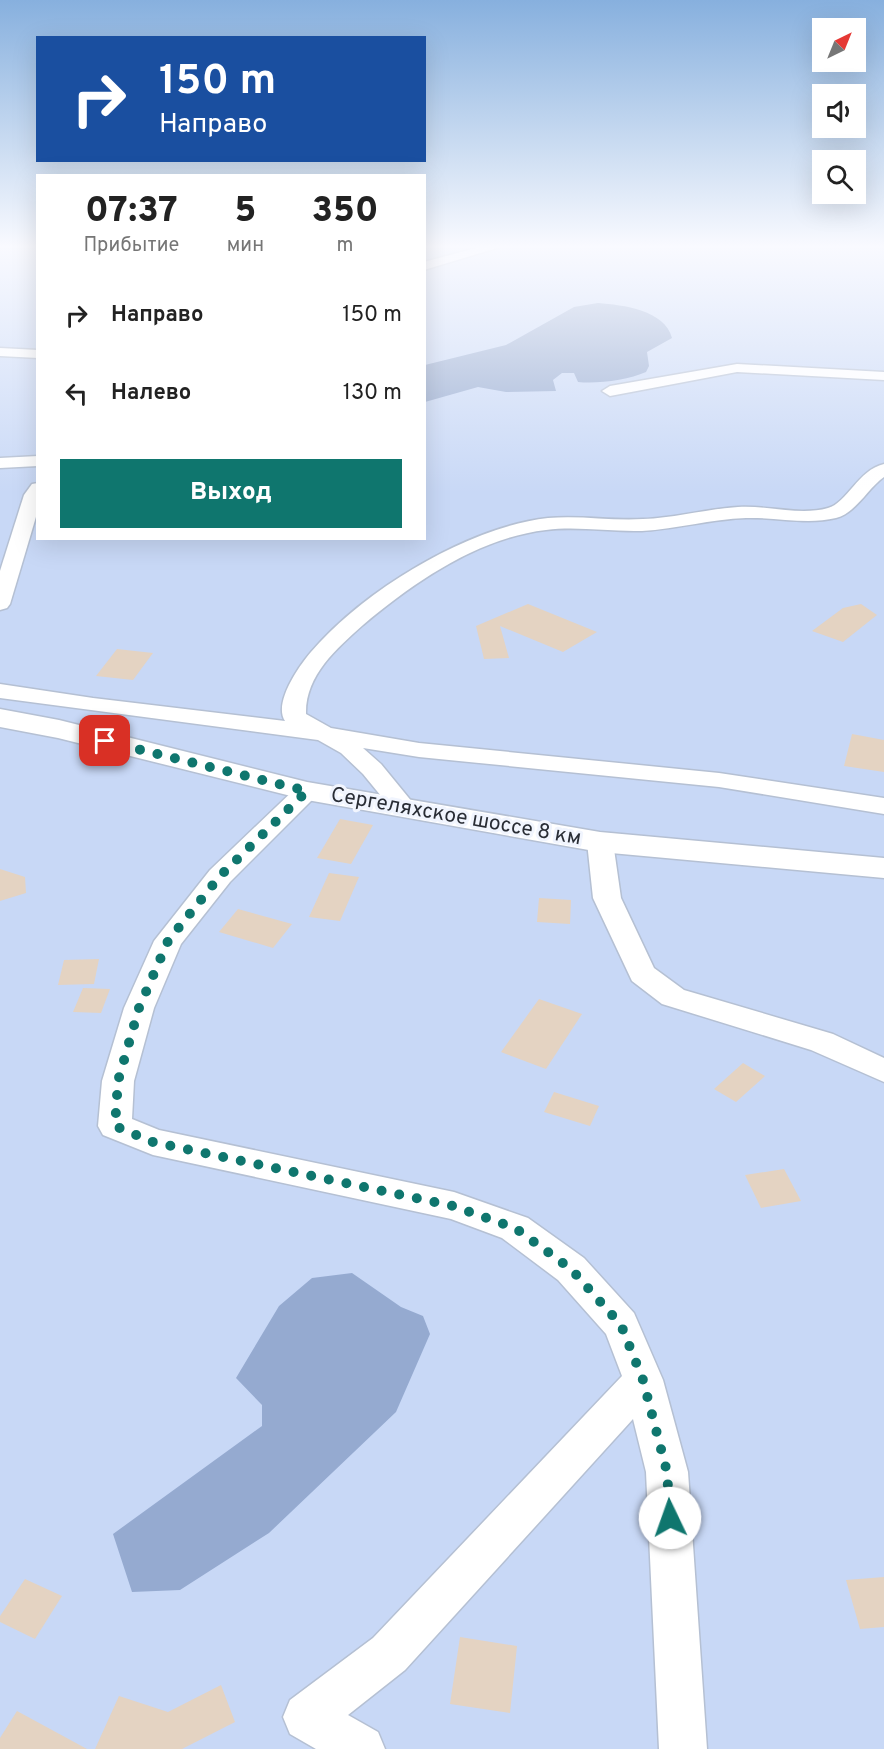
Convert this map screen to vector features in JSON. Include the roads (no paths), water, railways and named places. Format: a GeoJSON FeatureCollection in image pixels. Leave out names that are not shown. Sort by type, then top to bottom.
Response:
{"type":"FeatureCollection","features":[{"type":"Feature","properties":{"kind":"main road","name":"Сергеляхское шоссе 8 км"},"geometry":{"type":"LineString","coordinates":[[0,718],[59,729],[307,791],[600,842],[884,868]]}},
{"type":"Feature","properties":{"kind":"street"},"geometry":{"type":"LineString","coordinates":[[0,352],[36,354]]}},
{"type":"Feature","properties":{"kind":"street"},"geometry":{"type":"LineString","coordinates":[[610,391],[737,368],[884,376]]}},
{"type":"Feature","properties":{"kind":"street"},"geometry":{"type":"LineString","coordinates":[[0,464],[36,461]]}},
{"type":"Feature","properties":{"kind":"street"},"geometry":{"type":"LineString","coordinates":[[404,807],[372,769],[349,748],[294,717],[292,705],[317,658],[362,615],[395,589],[449,558],[503,534],[537,526],[574,523],[642,525],[691,521],[734,513],[770,512],[817,516],[836,512],[847,505],[857,490],[870,478],[884,470]]}},
{"type":"Feature","properties":{"kind":"street"},"geometry":{"type":"LineString","coordinates":[[0,604],[36,491]]}},
{"type":"Feature","properties":{"kind":"street"},"geometry":{"type":"LineString","coordinates":[[0,691],[93,705],[185,714],[419,750],[719,780],[884,806]]}},
{"type":"Feature","properties":{"kind":"street"},"geometry":{"type":"LineString","coordinates":[[307,791],[220,876],[168,941],[139,1008],[124,1060],[118,1081],[115,1126],[153,1142],[453,1206],[515,1228],[571,1269],[621,1325],[643,1380],[667,1472],[683,1749]]}},
{"type":"Feature","properties":{"kind":"street"},"geometry":{"type":"LineString","coordinates":[[600,842],[607,898],[642,974],[673,997],[822,1042],[884,1071]]}},
{"type":"Feature","properties":{"kind":"street"},"geometry":{"type":"LineString","coordinates":[[361,1749],[307,1717],[389,1654],[643,1380]]}}]}
